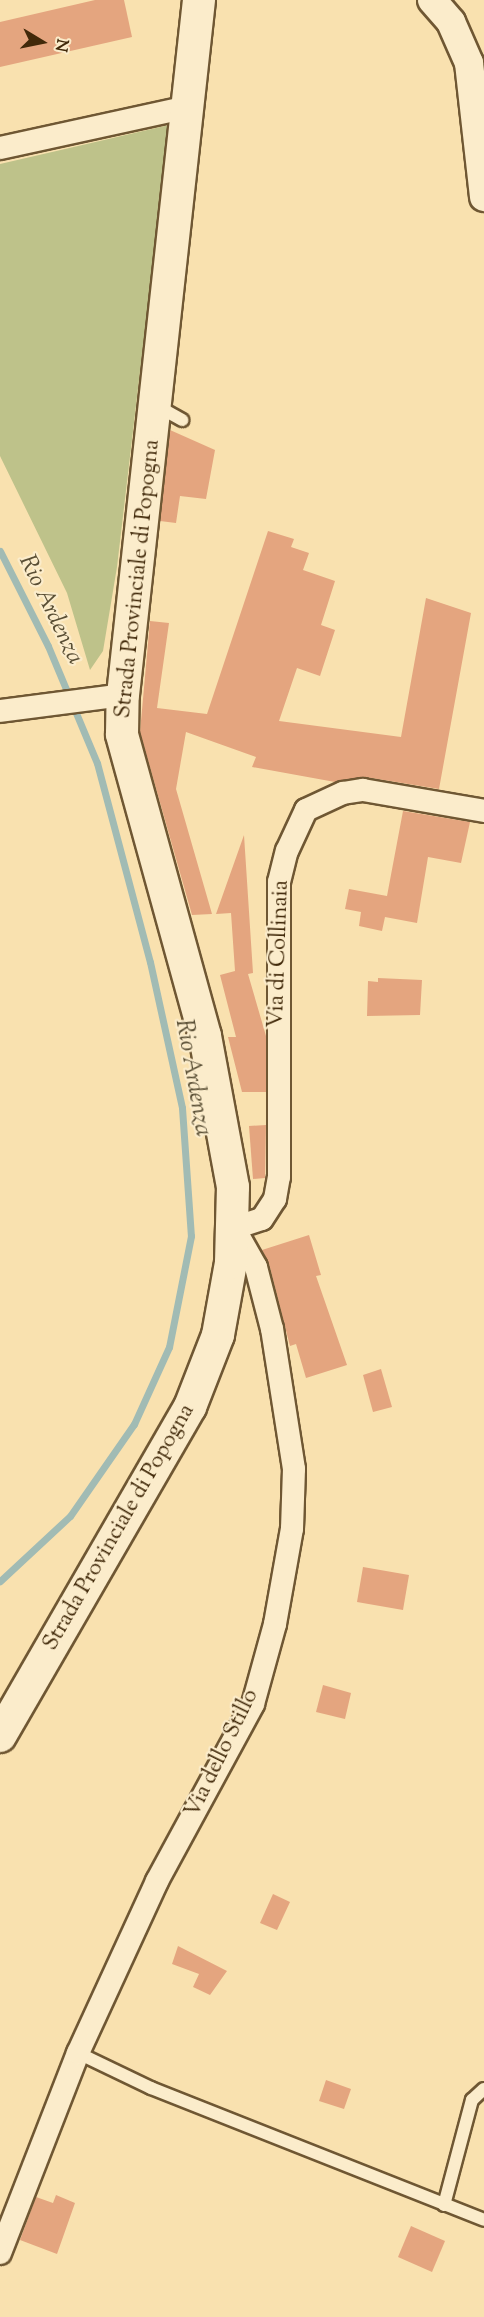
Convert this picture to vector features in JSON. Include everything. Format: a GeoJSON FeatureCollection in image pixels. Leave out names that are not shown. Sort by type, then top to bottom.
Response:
{"type":"FeatureCollection","features":[{"type":"Feature","properties":{"kind":"main road","name":"Strada Provinciale di Popogna"},"geometry":{"type":"LineString","coordinates":[[0,1736],[190,1407],[221,1323],[234,1228],[234,1187],[205,1036],[122,734],[123,695],[170,413],[188,106],[198,13]]}},
{"type":"Feature","properties":{"kind":"street"},"geometry":{"type":"LineString","coordinates":[[198,13],[216,0]]}},
{"type":"Feature","properties":{"kind":"street"},"geometry":{"type":"LineString","coordinates":[[432,0],[451,22],[470,63],[484,197]]}},
{"type":"Feature","properties":{"kind":"street"},"geometry":{"type":"LineString","coordinates":[[0,148],[188,106]]}},
{"type":"Feature","properties":{"kind":"street"},"geometry":{"type":"LineString","coordinates":[[0,711],[85,698],[123,695]]}},
{"type":"Feature","properties":{"kind":"street","name":"Via di Collinaia"},"geometry":{"type":"LineString","coordinates":[[234,1228],[262,1219],[275,1200],[279,1177],[279,882],[297,822],[317,802],[363,790],[484,812]]}},
{"type":"Feature","properties":{"kind":"street","name":"Via dello Stillo"},"geometry":{"type":"LineString","coordinates":[[0,2253],[78,2054],[157,1881],[252,1704],[275,1624],[292,1529],[294,1469],[272,1329],[256,1267],[234,1228]]}},
{"type":"Feature","properties":{"kind":"lane"},"geometry":{"type":"LineString","coordinates":[[78,2054],[151,2088],[484,2220]]}},
{"type":"Feature","properties":{"kind":"lane"},"geometry":{"type":"LineString","coordinates":[[444,2205],[472,2100],[484,2089]]}},
{"type":"Feature","properties":{"kind":"green space"},"geometry":{"type":"Polygon","coordinates":[[[169,125],[117,567],[103,651],[90,670],[67,593],[0,456],[0,164],[169,125]]]}},
{"type":"Feature","properties":{"kind":"building"},"geometry":{"type":"Polygon","coordinates":[[[95,0],[124,0],[132,37],[0,67],[0,22],[95,0]]]}},
{"type":"Feature","properties":{"kind":"building"},"geometry":{"type":"Polygon","coordinates":[[[170,430],[215,450],[206,499],[180,496],[176,523],[160,521],[170,430]]]}},
{"type":"Feature","properties":{"kind":"building"},"geometry":{"type":"Polygon","coordinates":[[[268,531],[294,539],[291,547],[309,553],[303,570],[335,581],[321,625],[335,630],[320,676],[297,668],[279,721],[401,737],[426,598],[471,613],[439,789],[365,777],[335,782],[252,767],[256,757],[186,732],[176,789],[212,914],[192,915],[140,732],[150,621],[169,623],[157,708],[207,714],[268,531]]]}},
{"type":"Feature","properties":{"kind":"building"},"geometry":{"type":"Polygon","coordinates":[[[403,811],[470,822],[461,863],[428,857],[417,923],[385,917],[382,931],[359,926],[361,912],[345,909],[349,889],[387,896],[403,811]]]}},
{"type":"Feature","properties":{"kind":"building"},"geometry":{"type":"Polygon","coordinates":[[[244,835],[253,973],[248,974],[266,1036],[266,1092],[242,1092],[228,1037],[236,1037],[220,975],[235,971],[231,913],[216,914],[244,835]]]}},
{"type":"Feature","properties":{"kind":"building"},"geometry":{"type":"Polygon","coordinates":[[[378,978],[422,980],[420,1015],[367,1016],[368,981],[378,982],[378,978]]]}},
{"type":"Feature","properties":{"kind":"building"},"geometry":{"type":"Polygon","coordinates":[[[266,1125],[265,1178],[253,1179],[249,1126],[266,1125]]]}},
{"type":"Feature","properties":{"kind":"building"},"geometry":{"type":"Polygon","coordinates":[[[309,1235],[321,1275],[316,1276],[347,1365],[306,1378],[296,1344],[290,1346],[269,1264],[262,1250],[309,1235]]]}},
{"type":"Feature","properties":{"kind":"building"},"geometry":{"type":"Polygon","coordinates":[[[381,1369],[392,1407],[373,1412],[363,1375],[381,1369]]]}},
{"type":"Feature","properties":{"kind":"building"},"geometry":{"type":"Polygon","coordinates":[[[363,1567],[409,1575],[403,1610],[357,1602],[363,1567]]]}},
{"type":"Feature","properties":{"kind":"building"},"geometry":{"type":"Polygon","coordinates":[[[323,1685],[351,1693],[345,1719],[316,1712],[323,1685]]]}},
{"type":"Feature","properties":{"kind":"building"},"geometry":{"type":"Polygon","coordinates":[[[273,1894],[290,1902],[277,1930],[260,1923],[273,1894]]]}},
{"type":"Feature","properties":{"kind":"building"},"geometry":{"type":"Polygon","coordinates":[[[178,1946],[227,1971],[210,1995],[193,1987],[199,1974],[172,1964],[178,1946]]]}},
{"type":"Feature","properties":{"kind":"building"},"geometry":{"type":"Polygon","coordinates":[[[326,2080],[351,2089],[344,2109],[319,2101],[326,2080]]]}},
{"type":"Feature","properties":{"kind":"building"},"geometry":{"type":"Polygon","coordinates":[[[56,2195],[75,2203],[57,2254],[20,2240],[36,2197],[53,2203],[56,2195]]]}},
{"type":"Feature","properties":{"kind":"building"},"geometry":{"type":"Polygon","coordinates":[[[411,2226],[445,2241],[432,2272],[398,2257],[411,2226]]]}},
{"type":"Feature","properties":{"kind":"waterway","name":"Rio Ardenza"},"geometry":{"type":"LineString","coordinates":[[0,551],[48,646],[97,763],[150,962],[182,1108],[191,1236],[169,1347],[134,1424],[70,1516],[0,1581]]}}]}
